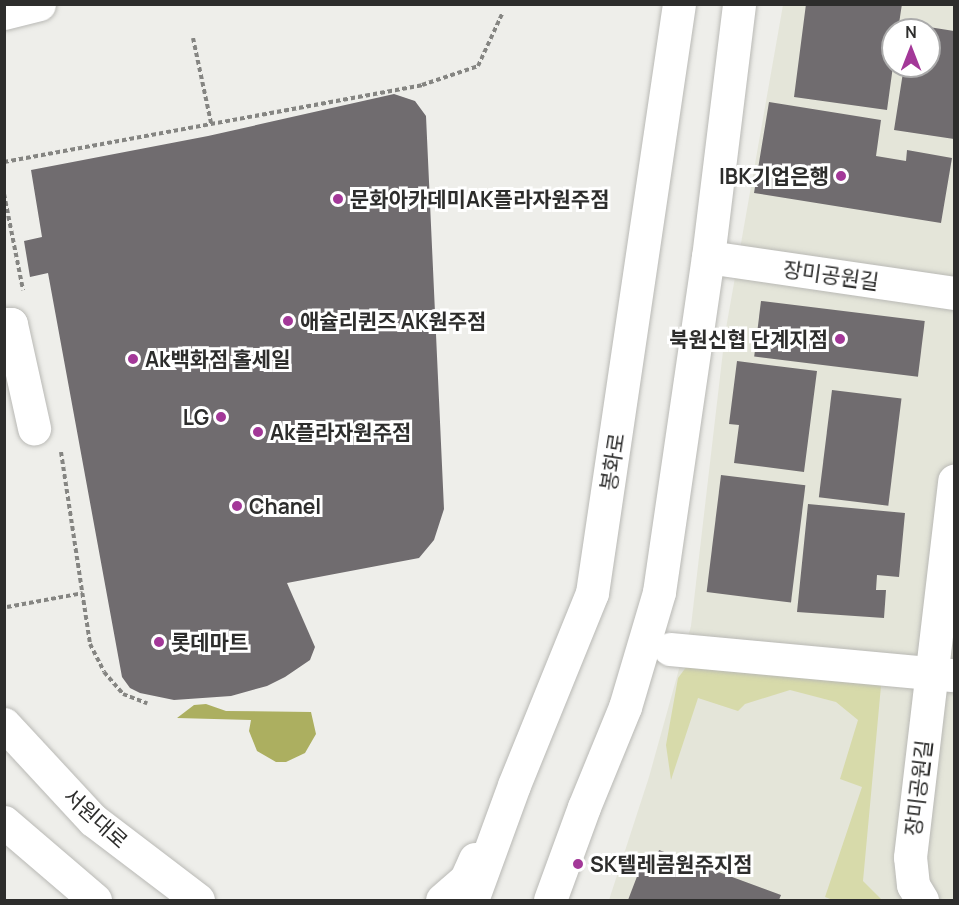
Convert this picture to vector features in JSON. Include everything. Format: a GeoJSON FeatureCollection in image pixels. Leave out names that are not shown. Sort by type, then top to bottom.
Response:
{"type":"FeatureCollection","features":[{"type":"Feature","properties":{"kind":"street"},"geometry":{"type":"LineString","coordinates":[[4,13],[39,4]]}},
{"type":"Feature","properties":{"kind":"street","name":"봉화로"},"geometry":{"type":"LineString","coordinates":[[472,900],[514,785],[592,594],[679,4]]}},
{"type":"Feature","properties":{"kind":"street"},"geometry":{"type":"LineString","coordinates":[[550,900],[584,807],[625,707],[659,592],[708,257],[739,4]]}},
{"type":"Feature","properties":{"kind":"street","name":"장미공원길"},"geometry":{"type":"LineString","coordinates":[[708,257],[954,293]]}},
{"type":"Feature","properties":{"kind":"street"},"geometry":{"type":"LineString","coordinates":[[8,324],[33,428]]}},
{"type":"Feature","properties":{"kind":"street","name":"장미공원길"},"geometry":{"type":"LineString","coordinates":[[922,900],[913,885],[910,858],[943,674],[954,488]]}},
{"type":"Feature","properties":{"kind":"street"},"geometry":{"type":"LineString","coordinates":[[670,649],[943,674]]}},
{"type":"Feature","properties":{"kind":"street","name":"서원대로"},"geometry":{"type":"LineString","coordinates":[[4,724],[93,820],[198,900]]}},
{"type":"Feature","properties":{"kind":"street"},"geometry":{"type":"LineString","coordinates":[[442,900],[466,879],[489,829],[514,785]]}},
{"type":"Feature","properties":{"kind":"street"},"geometry":{"type":"LineString","coordinates":[[4,822],[96,900]]}},
{"type":"Feature","properties":{"kind":"path"},"geometry":{"type":"LineString","coordinates":[[4,162],[422,85],[478,66],[502,14]]}},
{"type":"Feature","properties":{"kind":"path"},"geometry":{"type":"LineString","coordinates":[[193,38],[211,123]]}},
{"type":"Feature","properties":{"kind":"path"},"geometry":{"type":"LineString","coordinates":[[4,194],[24,287],[8,324]]}},
{"type":"Feature","properties":{"kind":"path"},"geometry":{"type":"LineString","coordinates":[[33,428],[57,424],[90,644],[104,672],[123,694],[147,703]]}},
{"type":"Feature","properties":{"kind":"path"},"geometry":{"type":"LineString","coordinates":[[7,607],[83,594]]}},
{"type":"Feature","properties":{"kind":"shaded area"},"geometry":{"type":"Polygon","coordinates":[[[783,5],[954,5],[954,900],[609,900],[649,777],[691,626],[725,334],[783,5]]]}},
{"type":"Feature","properties":{"kind":"shaded area"},"geometry":{"type":"Polygon","coordinates":[[[690,662],[877,680],[881,686],[863,881],[882,900],[833,900],[825,897],[862,787],[840,779],[858,720],[836,702],[790,690],[745,704],[738,711],[698,698],[671,780],[666,745],[678,678],[690,662]]]}},
{"type":"Feature","properties":{"kind":"shaded area"},"geometry":{"type":"Polygon","coordinates":[[[206,704],[226,711],[311,712],[316,734],[305,753],[286,762],[276,762],[257,751],[249,731],[251,720],[177,718],[194,705],[206,704]]]}},
{"type":"Feature","properties":{"kind":"building"},"geometry":{"type":"Polygon","coordinates":[[[806,4],[902,4],[900,18],[881,18],[881,78],[891,78],[887,110],[794,97],[806,4]]]}},
{"type":"Feature","properties":{"kind":"building"},"geometry":{"type":"Polygon","coordinates":[[[941,29],[954,31],[954,139],[894,130],[902,78],[941,78],[941,29]]]}},
{"type":"Feature","properties":{"kind":"building","name":"Ak플라자원주점"},"geometry":{"type":"Polygon","coordinates":[[[394,94],[415,101],[426,116],[444,509],[434,540],[419,558],[287,583],[315,647],[310,660],[285,677],[267,686],[231,696],[174,700],[140,693],[130,688],[122,677],[48,273],[30,277],[24,241],[42,237],[31,170],[208,136],[394,94]]]}},
{"type":"Feature","properties":{"kind":"building"},"geometry":{"type":"Polygon","coordinates":[[[769,102],[881,120],[876,156],[906,161],[907,150],[952,158],[941,223],[754,193],[769,102]]]}},
{"type":"Feature","properties":{"kind":"building"},"geometry":{"type":"Polygon","coordinates":[[[761,301],[925,321],[918,377],[754,357],[761,301]]]}},
{"type":"Feature","properties":{"kind":"building"},"geometry":{"type":"Polygon","coordinates":[[[737,361],[817,371],[804,472],[734,463],[739,425],[729,424],[737,361]]]}},
{"type":"Feature","properties":{"kind":"building"},"geometry":{"type":"Polygon","coordinates":[[[832,390],[901,399],[888,506],[819,497],[832,390]]]}},
{"type":"Feature","properties":{"kind":"building"},"geometry":{"type":"Polygon","coordinates":[[[721,475],[805,485],[791,602],[707,592],[721,475]]]}},
{"type":"Feature","properties":{"kind":"building"},"geometry":{"type":"Polygon","coordinates":[[[808,504],[905,513],[899,577],[877,575],[876,590],[886,590],[884,618],[797,612],[808,504]]]}},
{"type":"Feature","properties":{"kind":"building"},"geometry":{"type":"Polygon","coordinates":[[[659,850],[781,895],[779,900],[628,900],[646,853],[657,857],[659,850]]]}},
{"type":"Feature","properties":{"kind":"place","name":"IBK기업은행"},"geometry":{"type":"Point","coordinates":[841,176]}},
{"type":"Feature","properties":{"kind":"place","name":"문화아카데미AK플라자원주점"},"geometry":{"type":"Point","coordinates":[338,199]}},
{"type":"Feature","properties":{"kind":"place","name":"애슐리퀸즈 AK원주점"},"geometry":{"type":"Point","coordinates":[288,321]}},
{"type":"Feature","properties":{"kind":"place","name":"북원신협 단계지점"},"geometry":{"type":"Point","coordinates":[840,339]}},
{"type":"Feature","properties":{"kind":"place","name":"Ak백화점 홀세일"},"geometry":{"type":"Point","coordinates":[133,359]}},
{"type":"Feature","properties":{"kind":"place","name":"LG"},"geometry":{"type":"Point","coordinates":[221,417]}},
{"type":"Feature","properties":{"kind":"place","name":"Ak플라자원주점"},"geometry":{"type":"Point","coordinates":[258,432]}},
{"type":"Feature","properties":{"kind":"place","name":"Chanel"},"geometry":{"type":"Point","coordinates":[237,506]}},
{"type":"Feature","properties":{"kind":"place","name":"롯데마트"},"geometry":{"type":"Point","coordinates":[159,642]}},
{"type":"Feature","properties":{"kind":"place","name":"SK텔레콤원주지점"},"geometry":{"type":"Point","coordinates":[578,864]}}]}
